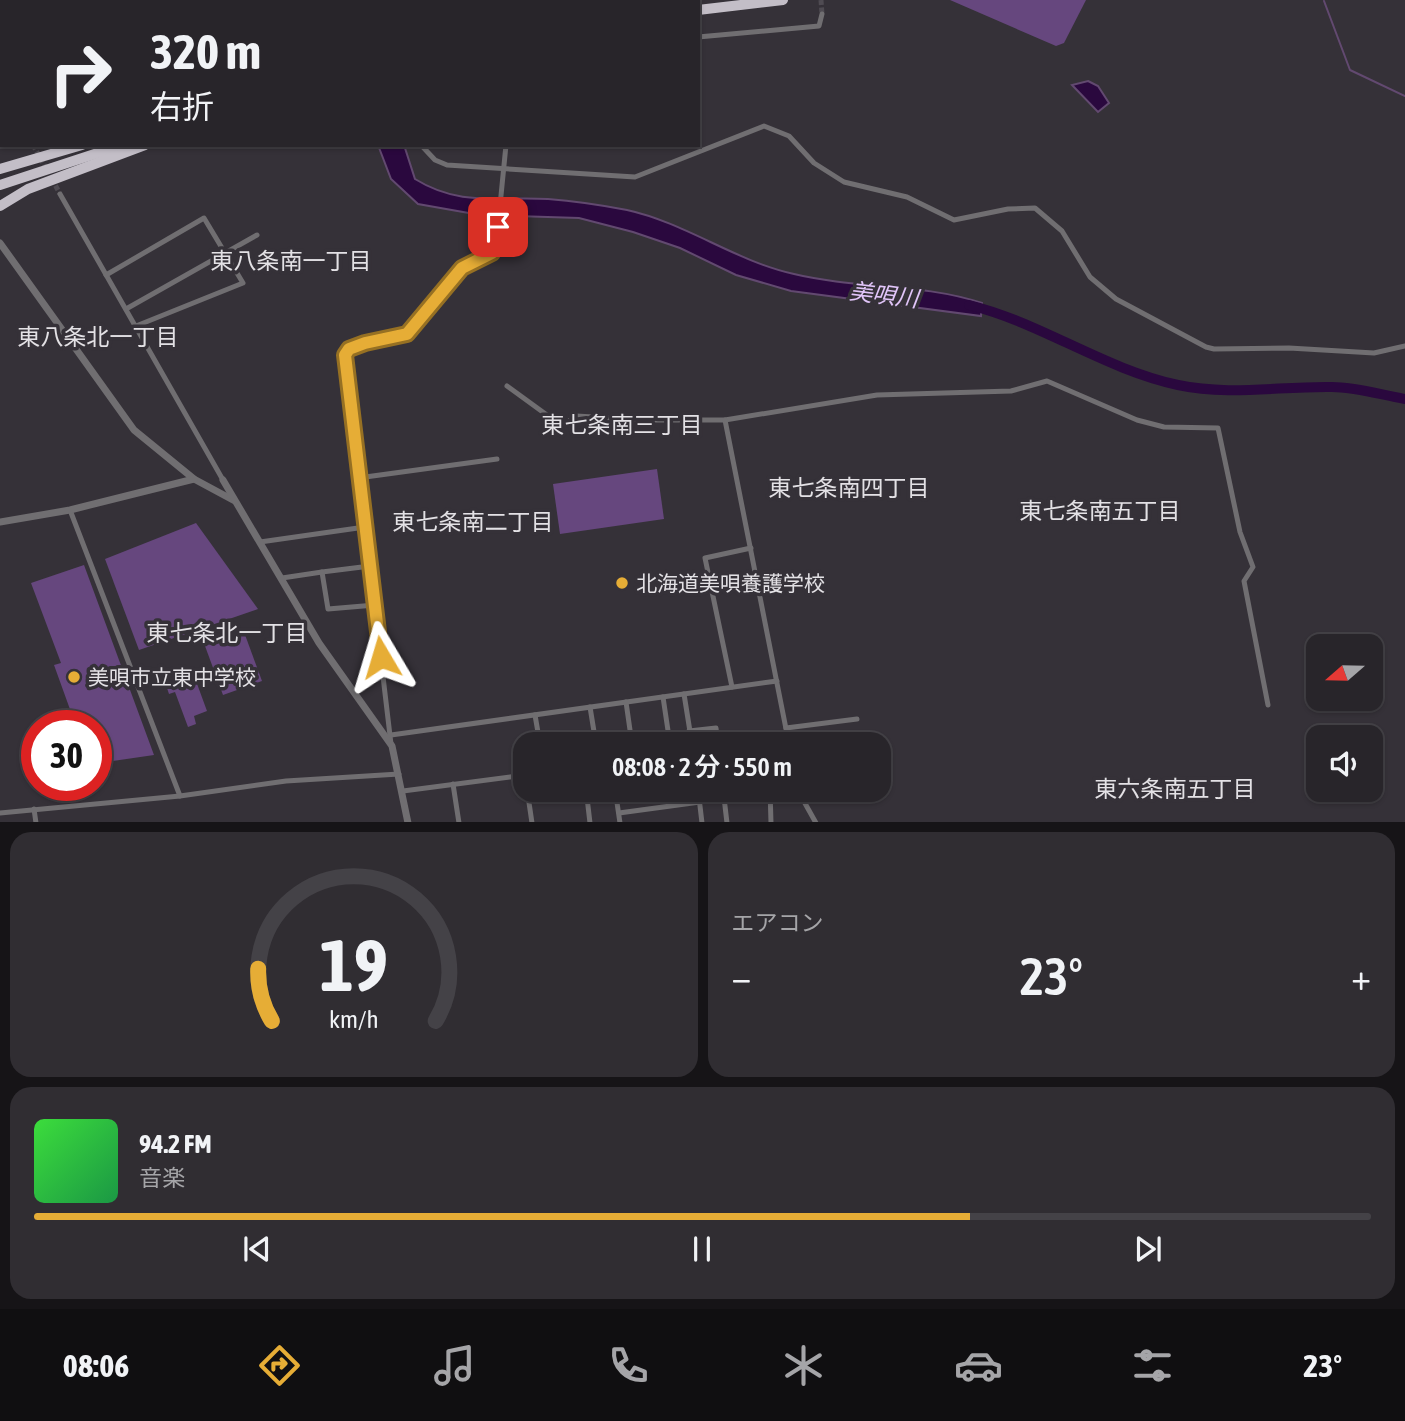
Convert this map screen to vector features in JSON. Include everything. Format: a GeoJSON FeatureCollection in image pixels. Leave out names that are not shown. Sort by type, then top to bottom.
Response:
{"type":"FeatureCollection","features":[{"type":"Feature","properties":{"kind":"highway"},"geometry":{"type":"LineString","coordinates":[[700,10],[783,0]]}},
{"type":"Feature","properties":{"kind":"highway"},"geometry":{"type":"LineString","coordinates":[[0,169],[75,147]]}},
{"type":"Feature","properties":{"kind":"highway"},"geometry":{"type":"LineString","coordinates":[[0,185],[116,147]]}},
{"type":"Feature","properties":{"kind":"highway"},"geometry":{"type":"LineString","coordinates":[[0,206],[28,188],[140,147]]}},
{"type":"Feature","properties":{"kind":"street"},"geometry":{"type":"LineString","coordinates":[[700,37],[819,26],[822,14]]}},
{"type":"Feature","properties":{"kind":"street"},"geometry":{"type":"LineString","coordinates":[[423,147],[435,160],[446,165],[635,177],[764,126],[789,135],[814,163],[844,182],[907,197],[954,220],[1008,209],[1035,208],[1062,231],[1090,277],[1115,299],[1206,347],[1374,353],[1405,346]]}},
{"type":"Feature","properties":{"kind":"street"},"geometry":{"type":"LineString","coordinates":[[408,822],[391,746],[345,355],[349,349],[365,343],[407,334],[462,268],[486,258],[496,246],[506,147]]}},
{"type":"Feature","properties":{"kind":"street"},"geometry":{"type":"LineString","coordinates":[[60,194],[233,500],[319,643],[391,746]]}},
{"type":"Feature","properties":{"kind":"street"},"geometry":{"type":"LineString","coordinates":[[106,275],[204,218],[243,284],[136,326]]}},
{"type":"Feature","properties":{"kind":"street"},"geometry":{"type":"LineString","coordinates":[[126,309],[257,235]]}},
{"type":"Feature","properties":{"kind":"street"},"geometry":{"type":"LineString","coordinates":[[0,243],[134,430],[194,479],[233,500]]}},
{"type":"Feature","properties":{"kind":"street"},"geometry":{"type":"LineString","coordinates":[[507,386],[562,426],[576,416],[725,420],[877,395],[1024,390],[1047,381],[1150,423],[1178,429],[1218,428],[1240,532],[1253,567],[1244,581],[1268,705]]}},
{"type":"Feature","properties":{"kind":"street"},"geometry":{"type":"LineString","coordinates":[[725,420],[787,732]]}},
{"type":"Feature","properties":{"kind":"street"},"geometry":{"type":"LineString","coordinates":[[358,478],[498,459]]}},
{"type":"Feature","properties":{"kind":"street"},"geometry":{"type":"LineString","coordinates":[[0,522],[70,510],[194,479]]}},
{"type":"Feature","properties":{"kind":"street"},"geometry":{"type":"LineString","coordinates":[[70,510],[180,796]]}},
{"type":"Feature","properties":{"kind":"street"},"geometry":{"type":"LineString","coordinates":[[260,541],[365,527]]}},
{"type":"Feature","properties":{"kind":"street"},"geometry":{"type":"LineString","coordinates":[[732,687],[705,558],[751,548]]}},
{"type":"Feature","properties":{"kind":"street"},"geometry":{"type":"LineString","coordinates":[[282,578],[370,566]]}},
{"type":"Feature","properties":{"kind":"street"},"geometry":{"type":"LineString","coordinates":[[322,572],[328,609],[375,605]]}},
{"type":"Feature","properties":{"kind":"street"},"geometry":{"type":"LineString","coordinates":[[391,735],[777,681]]}},
{"type":"Feature","properties":{"kind":"street"},"geometry":{"type":"LineString","coordinates":[[684,694],[689,731],[716,728],[716,732]]}},
{"type":"Feature","properties":{"kind":"street"},"geometry":{"type":"LineString","coordinates":[[663,696],[668,732]]}},
{"type":"Feature","properties":{"kind":"street"},"geometry":{"type":"LineString","coordinates":[[626,702],[630,732]]}},
{"type":"Feature","properties":{"kind":"street"},"geometry":{"type":"LineString","coordinates":[[590,707],[594,732]]}},
{"type":"Feature","properties":{"kind":"street"},"geometry":{"type":"LineString","coordinates":[[535,715],[538,732]]}},
{"type":"Feature","properties":{"kind":"street"},"geometry":{"type":"LineString","coordinates":[[786,728],[857,719]]}},
{"type":"Feature","properties":{"kind":"street"},"geometry":{"type":"LineString","coordinates":[[0,813],[180,796],[286,781],[399,774]]}},
{"type":"Feature","properties":{"kind":"street"},"geometry":{"type":"LineString","coordinates":[[403,791],[513,776]]}},
{"type":"Feature","properties":{"kind":"street"},"geometry":{"type":"LineString","coordinates":[[453,784],[459,822]]}},
{"type":"Feature","properties":{"kind":"street"},"geometry":{"type":"LineString","coordinates":[[529,802],[532,822]]}},
{"type":"Feature","properties":{"kind":"street"},"geometry":{"type":"LineString","coordinates":[[588,802],[590,822]]}},
{"type":"Feature","properties":{"kind":"street"},"geometry":{"type":"LineString","coordinates":[[617,802],[620,822]]}},
{"type":"Feature","properties":{"kind":"street"},"geometry":{"type":"LineString","coordinates":[[619,813],[700,802],[702,822]]}},
{"type":"Feature","properties":{"kind":"street"},"geometry":{"type":"LineString","coordinates":[[725,802],[727,822]]}},
{"type":"Feature","properties":{"kind":"street"},"geometry":{"type":"LineString","coordinates":[[770,802],[771,822]]}},
{"type":"Feature","properties":{"kind":"street"},"geometry":{"type":"LineString","coordinates":[[804,802],[816,822]]}},
{"type":"Feature","properties":{"kind":"street"},"geometry":{"type":"LineString","coordinates":[[34,809],[36,822]]}},
{"type":"Feature","properties":{"kind":"shaded area"},"geometry":{"type":"Polygon","coordinates":[[[950,0],[1086,0],[1064,43],[1056,46],[950,0]]]}},
{"type":"Feature","properties":{"kind":"shaded area"},"geometry":{"type":"Polygon","coordinates":[[[657,469],[664,519],[560,534],[553,484],[657,469]]]}},
{"type":"Feature","properties":{"kind":"shaded area"},"geometry":{"type":"Polygon","coordinates":[[[196,523],[258,609],[139,650],[105,559],[196,523]]]}},
{"type":"Feature","properties":{"kind":"shaded area"},"geometry":{"type":"Polygon","coordinates":[[[84,565],[154,755],[112,761],[112,710],[70,710],[54,665],[61,663],[31,583],[84,565]]]}},
{"type":"Feature","properties":{"kind":"shaded area"},"geometry":{"type":"Polygon","coordinates":[[[244,632],[262,681],[223,695],[205,646],[244,632]]]}},
{"type":"Feature","properties":{"kind":"shaded area"},"geometry":{"type":"Polygon","coordinates":[[[188,671],[192,682],[196,681],[207,711],[194,716],[196,724],[188,727],[175,692],[169,694],[167,688],[186,680],[184,673],[188,671]]]}},
{"type":"Feature","properties":{"kind":"water"},"geometry":{"type":"Polygon","coordinates":[[[1088,81],[1098,86],[1109,103],[1098,112],[1072,85],[1088,81]]]}},
{"type":"Feature","properties":{"kind":"water"},"geometry":{"type":"Polygon","coordinates":[[[379,147],[405,147],[415,179],[448,194],[480,198],[558,200],[627,210],[670,224],[772,268],[817,279],[959,297],[982,303],[981,316],[791,291],[736,275],[680,248],[579,218],[480,215],[418,204],[391,179],[379,147]]]}},
{"type":"Feature","properties":{"kind":"waterway"},"geometry":{"type":"LineString","coordinates":[[1324,1],[1350,70],[1405,96]]}},
{"type":"Feature","properties":{"kind":"waterway","name":"美唄川"},"geometry":{"type":"LineString","coordinates":[[969,305],[1022,323],[1124,368],[1178,385],[1216,390],[1341,387],[1405,399]]}},
{"type":"Feature","properties":{"kind":"tunnel"},"geometry":{"type":"LineString","coordinates":[[821,0],[822,14]]}},
{"type":"Feature","properties":{"kind":"tunnel"},"geometry":{"type":"LineString","coordinates":[[34,147],[47,170]]}},
{"type":"Feature","properties":{"kind":"tunnel"},"geometry":{"type":"LineString","coordinates":[[52,179],[60,194]]}},
{"type":"Feature","properties":{"kind":"place","name":"北海道美唄養護学校"},"geometry":{"type":"Point","coordinates":[622,583]}},
{"type":"Feature","properties":{"kind":"place","name":"美唄市立東中学校"},"geometry":{"type":"Point","coordinates":[74,677]}},
{"type":"Feature","properties":{"kind":"district","name":"東八条南一丁目"},"geometry":{"type":"Point","coordinates":[291,261]}},
{"type":"Feature","properties":{"kind":"district","name":"東八条北一丁目"},"geometry":{"type":"Point","coordinates":[98,337]}},
{"type":"Feature","properties":{"kind":"district","name":"東七条南三丁目"},"geometry":{"type":"Point","coordinates":[622,425]}},
{"type":"Feature","properties":{"kind":"district","name":"東七条南四丁目"},"geometry":{"type":"Point","coordinates":[849,488]}},
{"type":"Feature","properties":{"kind":"district","name":"東七条南五丁目"},"geometry":{"type":"Point","coordinates":[1100,511]}},
{"type":"Feature","properties":{"kind":"district","name":"東七条南二丁目"},"geometry":{"type":"Point","coordinates":[473,522]}},
{"type":"Feature","properties":{"kind":"district","name":"東七条北一丁目"},"geometry":{"type":"Point","coordinates":[227,633]}},
{"type":"Feature","properties":{"kind":"district","name":"東六条南五丁目"},"geometry":{"type":"Point","coordinates":[1175,789]}},
{"type":"Feature","properties":{"kind":"route"},"geometry":{"type":"LineString","coordinates":[[381,657],[345,355],[349,349],[365,343],[393,339],[413,329],[462,268],[492,253],[496,246],[498,227]]}}]}
